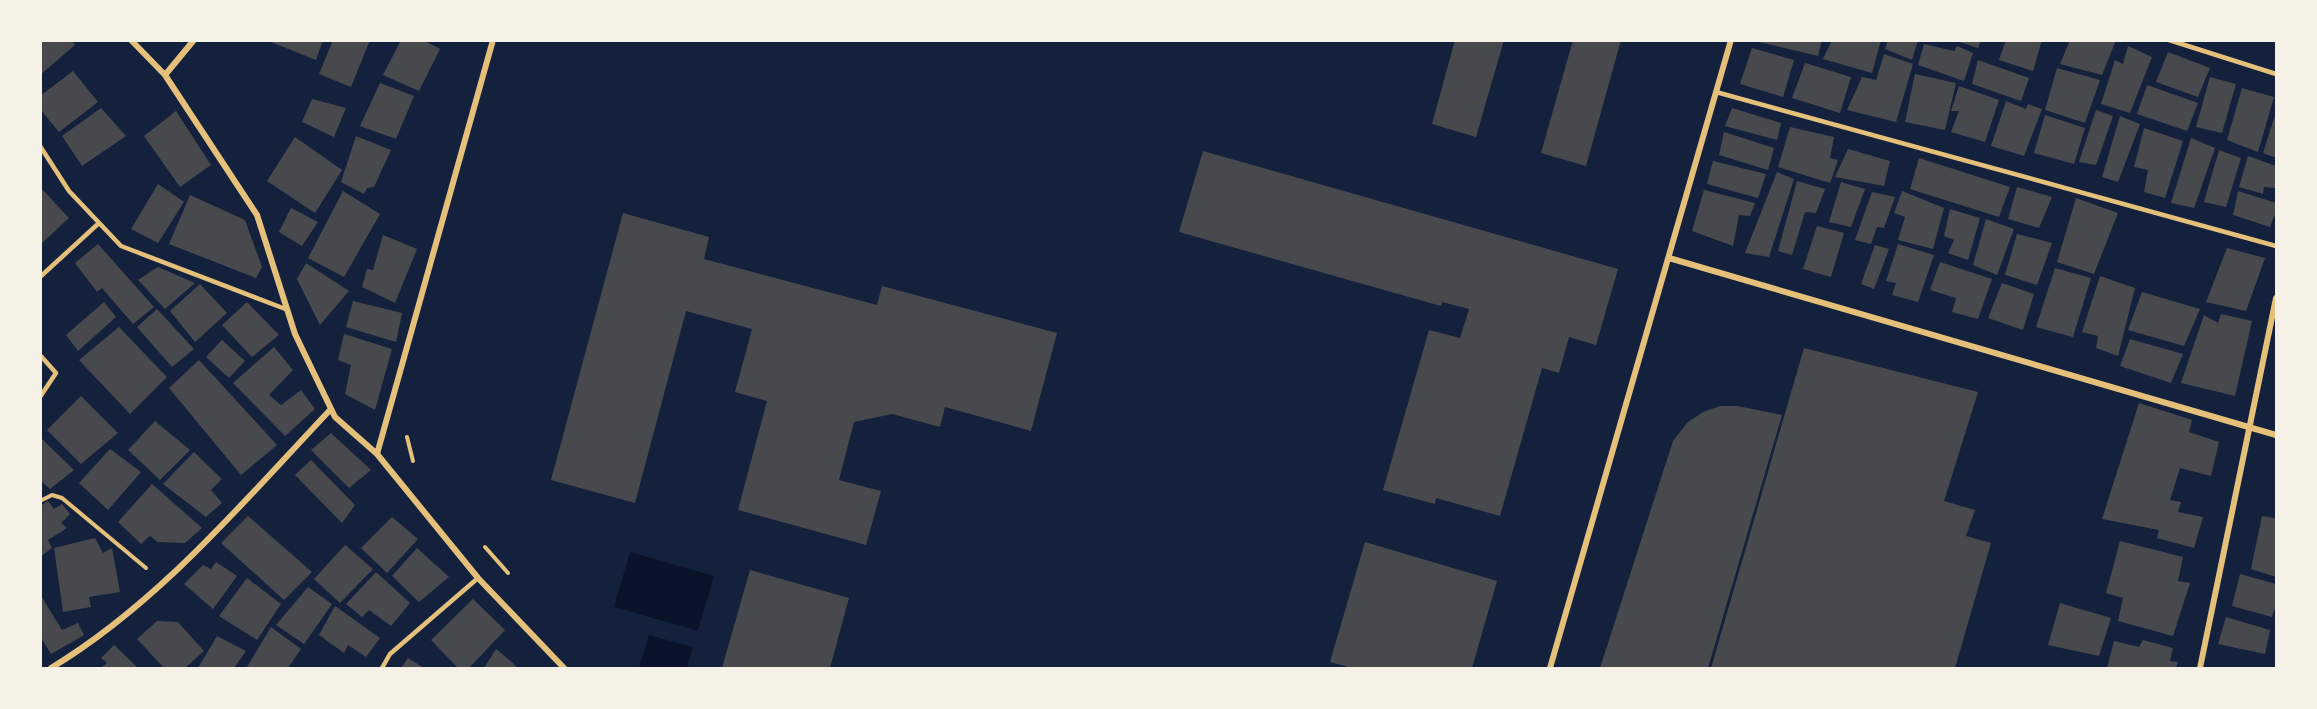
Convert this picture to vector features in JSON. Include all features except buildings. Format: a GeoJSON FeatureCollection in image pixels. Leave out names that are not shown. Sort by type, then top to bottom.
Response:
{"type":"FeatureCollection","features":[{"type":"Feature","properties":{"kind":"street"},"geometry":{"type":"LineString","coordinates":[[131,40],[165,75],[257,215],[295,334],[335,417],[377,453],[478,578],[564,669]]}},
{"type":"Feature","properties":{"kind":"street"},"geometry":{"type":"LineString","coordinates":[[165,75],[194,40]]}},
{"type":"Feature","properties":{"kind":"street"},"geometry":{"type":"LineString","coordinates":[[377,453],[493,40]]}},
{"type":"Feature","properties":{"kind":"street"},"geometry":{"type":"LineString","coordinates":[[1550,669],[1731,40]]}},
{"type":"Feature","properties":{"kind":"street"},"geometry":{"type":"LineString","coordinates":[[1669,258],[2277,435]]}},
{"type":"Feature","properties":{"kind":"street"},"geometry":{"type":"LineString","coordinates":[[2200,669],[2277,298]]}},
{"type":"Feature","properties":{"kind":"street"},"geometry":{"type":"LineString","coordinates":[[51,669],[119,623],[196,552],[331,409]]}},
{"type":"Feature","properties":{"kind":"lane"},"geometry":{"type":"LineString","coordinates":[[2169,40],[2277,74]]}},
{"type":"Feature","properties":{"kind":"lane"},"geometry":{"type":"LineString","coordinates":[[1716,92],[2277,246]]}},
{"type":"Feature","properties":{"kind":"lane"},"geometry":{"type":"LineString","coordinates":[[40,146],[69,191],[121,246],[288,310]]}},
{"type":"Feature","properties":{"kind":"lane"},"geometry":{"type":"LineString","coordinates":[[40,278],[99,223]]}},
{"type":"Feature","properties":{"kind":"lane"},"geometry":{"type":"LineString","coordinates":[[40,356],[56,373],[40,397]]}},
{"type":"Feature","properties":{"kind":"lane"},"geometry":{"type":"LineString","coordinates":[[382,669],[390,654],[478,578]]}},
{"type":"Feature","properties":{"kind":"path"},"geometry":{"type":"LineString","coordinates":[[409,429],[407,438],[415,467]]}},
{"type":"Feature","properties":{"kind":"path"},"geometry":{"type":"LineString","coordinates":[[40,501],[52,495],[62,498],[163,582]]}},
{"type":"Feature","properties":{"kind":"path"},"geometry":{"type":"LineString","coordinates":[[484,546],[515,581]]}},
{"type":"Feature","properties":{"kind":"water"},"geometry":{"type":"Polygon","coordinates":[[[630,552],[714,576],[698,631],[614,607],[630,552]]]}},
{"type":"Feature","properties":{"kind":"water"},"geometry":{"type":"Polygon","coordinates":[[[649,635],[693,647],[687,668],[639,668],[649,635]]]}}]}
